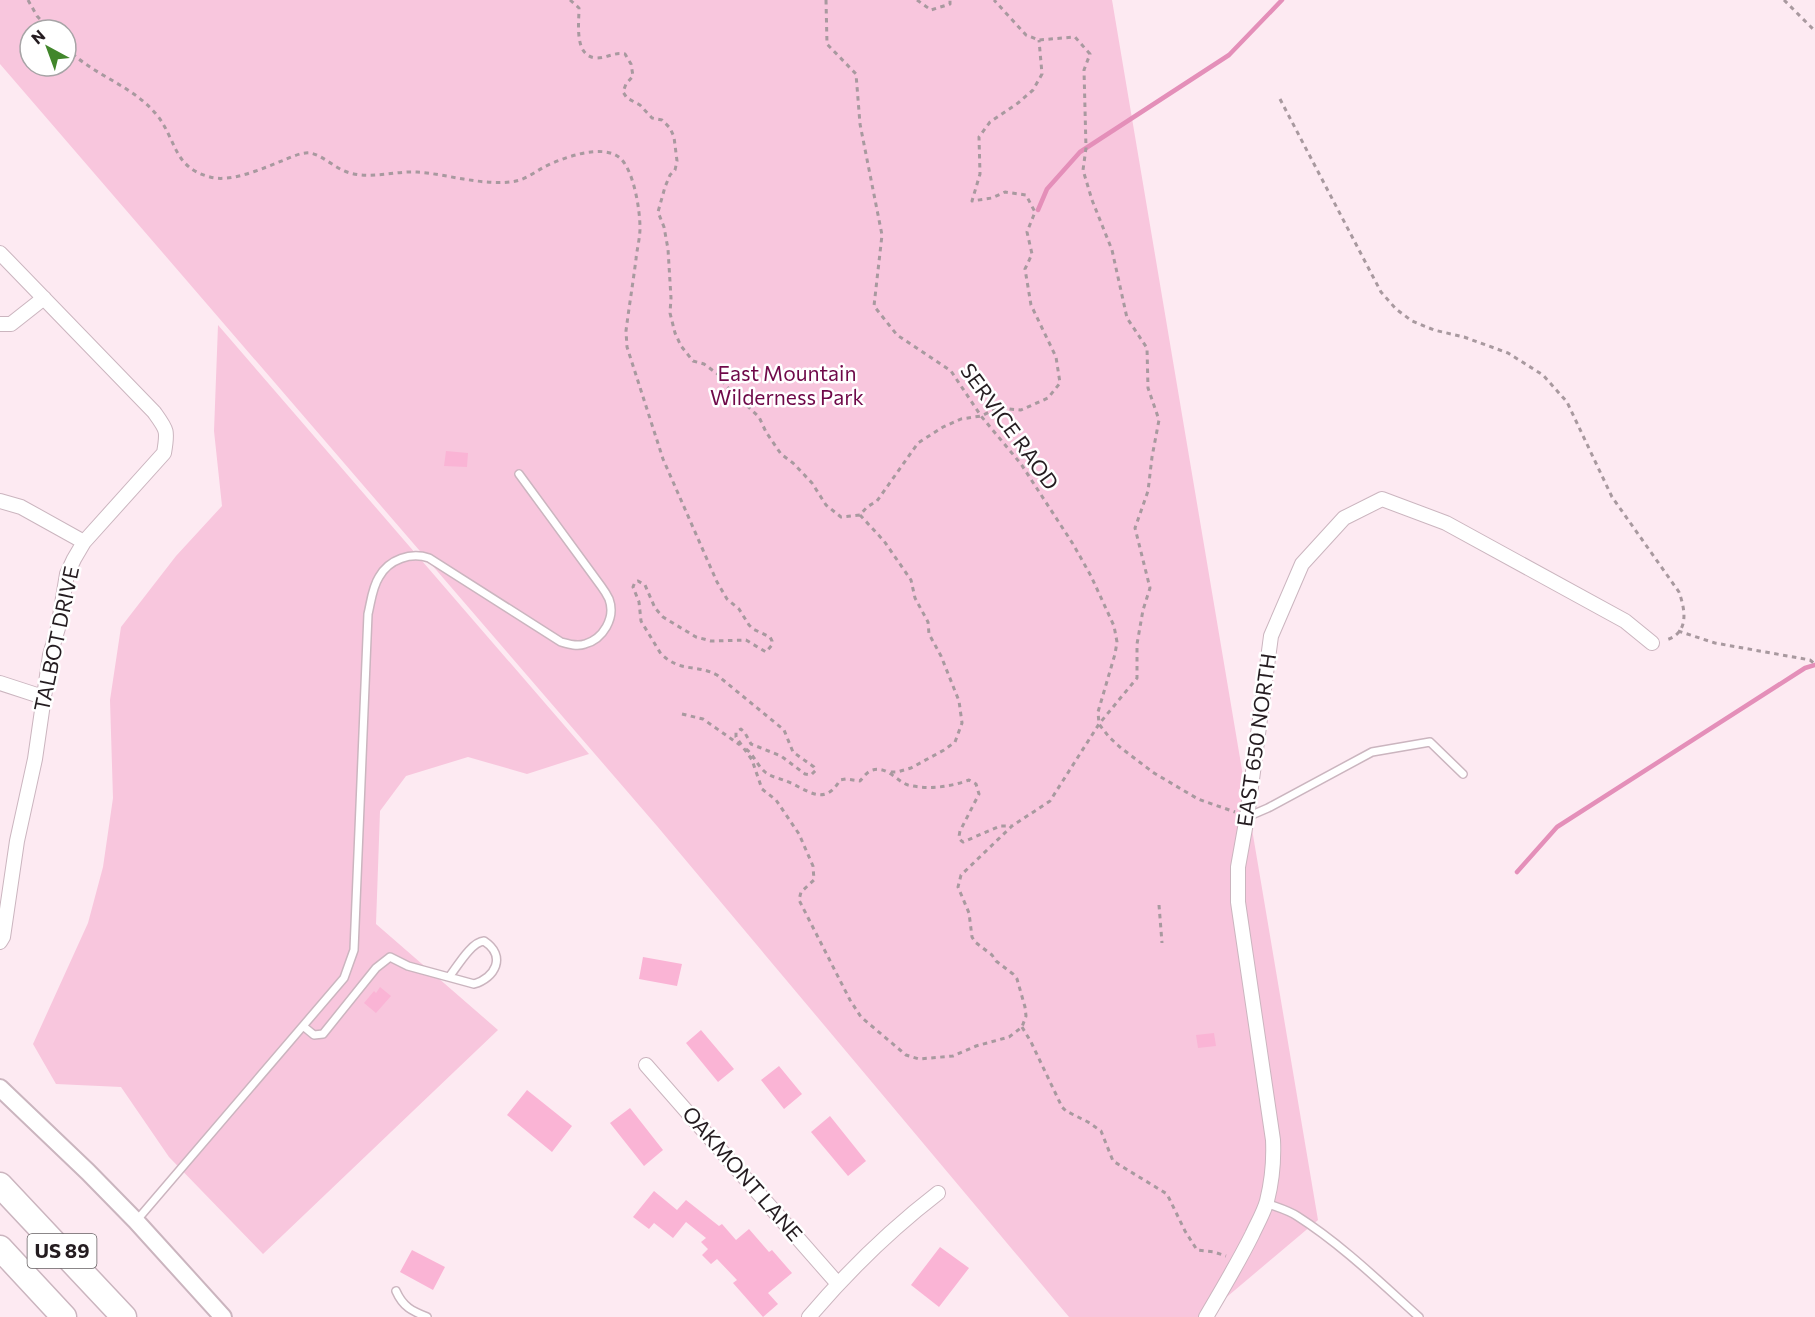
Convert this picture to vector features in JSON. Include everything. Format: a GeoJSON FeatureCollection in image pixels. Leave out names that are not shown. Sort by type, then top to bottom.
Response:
{"type":"FeatureCollection","features":[{"type":"Feature","properties":{"kind":"highway","name":"US 89"},"geometry":{"type":"LineString","coordinates":[[0,1185],[124,1317]]}},
{"type":"Feature","properties":{"kind":"highway","name":"US 89"},"geometry":{"type":"LineString","coordinates":[[0,1248],[64,1317]]}},
{"type":"Feature","properties":{"kind":"street","name":"TALBOT DRIVE"},"geometry":{"type":"LineString","coordinates":[[0,253],[154,412],[166,428],[164,453],[84,542],[67,574],[58,628],[50,655],[35,759],[17,841],[6,877],[3,937],[0,942]]}},
{"type":"Feature","properties":{"kind":"street"},"geometry":{"type":"LineString","coordinates":[[0,324],[11,324],[44,298]]}},
{"type":"Feature","properties":{"kind":"street","name":"EAST 650 NORTH"},"geometry":{"type":"LineString","coordinates":[[1206,1317],[1238,1262],[1266,1203],[1273,1167],[1273,1140],[1237,892],[1238,867],[1247,817],[1271,636],[1302,564],[1344,518],[1382,499],[1446,523],[1625,621],[1652,643]]}},
{"type":"Feature","properties":{"kind":"street"},"geometry":{"type":"LineString","coordinates":[[0,501],[21,507],[84,542]]}},
{"type":"Feature","properties":{"kind":"street"},"geometry":{"type":"LineString","coordinates":[[0,683],[43,697]]}},
{"type":"Feature","properties":{"kind":"street","name":"OAKMONT LANE"},"geometry":{"type":"LineString","coordinates":[[646,1065],[838,1284]]}},
{"type":"Feature","properties":{"kind":"street"},"geometry":{"type":"LineString","coordinates":[[0,1088],[136,1221],[223,1317]]}},
{"type":"Feature","properties":{"kind":"street"},"geometry":{"type":"LineString","coordinates":[[810,1317],[838,1284],[888,1234],[938,1193]]}},
{"type":"Feature","properties":{"kind":"lane"},"geometry":{"type":"LineString","coordinates":[[136,1221],[344,978],[354,950],[368,614],[378,577],[383,570],[396,561],[412,555],[434,560],[561,642],[573,645],[584,645],[603,633],[609,624],[609,600],[601,586],[519,474]]}},
{"type":"Feature","properties":{"kind":"lane"},"geometry":{"type":"LineString","coordinates":[[1247,817],[1372,752],[1430,742],[1463,774]]}},
{"type":"Feature","properties":{"kind":"lane"},"geometry":{"type":"LineString","coordinates":[[303,1026],[314,1035],[323,1034],[376,968],[390,957],[408,966],[474,984],[482,982],[495,966],[497,958],[495,951],[484,941],[479,942],[473,946],[449,977]]}},
{"type":"Feature","properties":{"kind":"lane"},"geometry":{"type":"LineString","coordinates":[[1266,1203],[1295,1215],[1332,1242],[1419,1317]]}},
{"type":"Feature","properties":{"kind":"lane"},"geometry":{"type":"LineString","coordinates":[[396,1291],[407,1308],[427,1317]]}},
{"type":"Feature","properties":{"kind":"path"},"geometry":{"type":"LineString","coordinates":[[28,0],[39,18]]}},
{"type":"Feature","properties":{"kind":"path"},"geometry":{"type":"LineString","coordinates":[[570,0],[579,8],[580,46],[585,53],[596,58],[618,52],[625,54],[631,64],[633,76],[623,92],[652,118],[662,120],[670,128],[674,137],[677,161],[675,170],[670,174],[664,187],[658,212],[664,227],[668,249],[670,314],[681,346],[693,362],[704,364],[719,375],[726,386],[759,417],[781,454],[812,483],[826,505],[841,517],[860,515],[877,501],[918,444],[944,427],[961,419],[981,416],[998,408],[1021,410],[1048,398],[1060,383],[1056,357],[1031,305],[1026,278],[1025,269],[1032,254],[1027,232],[1035,212],[1026,195],[1005,192],[992,198],[972,201],[980,174],[979,137],[990,122],[1018,104],[1033,90],[1042,74],[1039,40]]}},
{"type":"Feature","properties":{"kind":"path","name":"SERVICE RAOD"},"geometry":{"type":"LineString","coordinates":[[826,0],[827,44],[856,74],[860,124],[882,235],[874,306],[897,335],[951,371],[981,416],[1021,464],[1073,544],[1106,606],[1114,626],[1117,642],[1098,712],[1099,724]]}},
{"type":"Feature","properties":{"kind":"path"},"geometry":{"type":"LineString","coordinates":[[917,0],[931,10],[950,4],[950,0]]}},
{"type":"Feature","properties":{"kind":"path"},"geometry":{"type":"LineString","coordinates":[[78,56],[130,90],[145,103],[158,116],[180,159],[188,167],[213,178],[233,177],[298,154],[309,153],[352,174],[370,176],[416,172],[504,183],[519,181],[573,155],[594,151],[615,154],[622,160],[629,172],[637,199],[640,228],[626,331],[627,346],[663,459],[717,582],[727,599],[739,609],[753,629],[770,637],[772,645],[766,652],[746,640],[711,641],[696,637],[663,617],[655,608],[645,585],[638,581],[634,582],[633,587],[639,602],[641,621],[661,654],[677,665],[717,675],[784,730],[793,752],[816,770],[811,776],[805,774],[781,756],[751,744],[741,729],[736,732],[752,760],[762,789],[776,800],[796,829],[813,866],[814,880],[801,892],[799,900],[850,1000],[861,1017],[906,1055],[919,1059],[954,1056],[976,1046],[1009,1037],[1022,1027],[1026,1016],[1017,980],[972,937],[969,912],[958,887],[961,875],[1012,826],[1050,801],[1099,724],[1137,678],[1137,644],[1143,610],[1150,588],[1135,528],[1148,491],[1159,420],[1148,388],[1147,348],[1127,318],[1112,250],[1083,170],[1086,148],[1084,70],[1090,54],[1076,37],[1039,40],[1026,35],[994,0]]}},
{"type":"Feature","properties":{"kind":"path"},"geometry":{"type":"LineString","coordinates":[[1784,0],[1815,31]]}},
{"type":"Feature","properties":{"kind":"path"},"geometry":{"type":"LineString","coordinates":[[1280,99],[1382,292],[1396,309],[1412,321],[1434,330],[1464,337],[1508,354],[1543,375],[1567,402],[1612,497],[1679,592],[1685,610],[1683,624],[1678,631],[1715,643],[1810,660],[1815,664]]}},
{"type":"Feature","properties":{"kind":"path"},"geometry":{"type":"LineString","coordinates":[[682,714],[704,719],[751,753],[764,771],[810,793],[820,795],[828,794],[835,789],[840,780],[860,781],[869,771],[897,772],[911,768],[955,742],[962,723],[959,701],[941,656],[929,634],[928,622],[915,598],[911,580],[884,541],[860,515]]}},
{"type":"Feature","properties":{"kind":"path"},"geometry":{"type":"LineString","coordinates":[[1099,724],[1108,737],[1154,773],[1198,799],[1247,817]]}},
{"type":"Feature","properties":{"kind":"path"},"geometry":{"type":"LineString","coordinates":[[888,772],[906,784],[938,788],[969,780],[976,784],[979,794],[960,831],[959,837],[963,842],[1000,826],[1012,826]]}},
{"type":"Feature","properties":{"kind":"path"},"geometry":{"type":"LineString","coordinates":[[1158,905],[1162,943]]}},
{"type":"Feature","properties":{"kind":"path"},"geometry":{"type":"LineString","coordinates":[[1022,1027],[1066,1112],[1089,1122],[1101,1131],[1113,1161],[1167,1194],[1197,1250],[1223,1254],[1238,1262]]}},
{"type":"Feature","properties":{"kind":"green space","name":"East Mountain Wilderness Park"},"geometry":{"type":"Polygon","coordinates":[[[0,0],[1112,0],[1318,1220],[1203,1317],[1069,1317],[657,826],[0,64],[0,0]]]}},
{"type":"Feature","properties":{"kind":"green space"},"geometry":{"type":"Polygon","coordinates":[[[218,325],[589,754],[527,774],[468,757],[406,776],[380,811],[376,924],[498,1030],[263,1254],[169,1157],[121,1087],[56,1084],[33,1044],[88,923],[103,867],[113,798],[110,700],[121,627],[176,556],[222,506],[214,431],[218,325]]]}},
{"type":"Feature","properties":{"kind":"building"},"geometry":{"type":"Polygon","coordinates":[[[446,451],[468,453],[467,467],[444,466],[446,451]]]}},
{"type":"Feature","properties":{"kind":"building"},"geometry":{"type":"Polygon","coordinates":[[[643,957],[682,964],[677,986],[639,979],[643,957]]]}},
{"type":"Feature","properties":{"kind":"building"},"geometry":{"type":"Polygon","coordinates":[[[380,987],[391,996],[376,1013],[364,1003],[380,987]]]}},
{"type":"Feature","properties":{"kind":"building"},"geometry":{"type":"Polygon","coordinates":[[[701,1030],[734,1069],[718,1082],[686,1043],[701,1030]]]}},
{"type":"Feature","properties":{"kind":"building"},"geometry":{"type":"Polygon","coordinates":[[[1214,1033],[1216,1046],[1198,1048],[1196,1035],[1214,1033]]]}},
{"type":"Feature","properties":{"kind":"building"},"geometry":{"type":"Polygon","coordinates":[[[779,1066],[802,1094],[784,1109],[761,1080],[779,1066]]]}},
{"type":"Feature","properties":{"kind":"building"},"geometry":{"type":"Polygon","coordinates":[[[527,1090],[572,1126],[552,1152],[507,1115],[527,1090]]]}},
{"type":"Feature","properties":{"kind":"building"},"geometry":{"type":"Polygon","coordinates":[[[630,1108],[663,1150],[644,1166],[610,1123],[630,1108]]]}},
{"type":"Feature","properties":{"kind":"building"},"geometry":{"type":"Polygon","coordinates":[[[830,1116],[866,1161],[848,1176],[811,1132],[830,1116]]]}},
{"type":"Feature","properties":{"kind":"building"},"geometry":{"type":"Polygon","coordinates":[[[654,1191],[677,1210],[686,1200],[719,1226],[722,1224],[736,1240],[749,1229],[792,1273],[768,1293],[778,1304],[763,1317],[733,1283],[737,1280],[717,1259],[711,1264],[702,1255],[708,1249],[701,1242],[706,1238],[686,1222],[673,1238],[654,1223],[649,1229],[633,1217],[654,1191]]]}},
{"type":"Feature","properties":{"kind":"building"},"geometry":{"type":"Polygon","coordinates":[[[940,1247],[969,1268],[939,1307],[911,1285],[940,1247]]]}},
{"type":"Feature","properties":{"kind":"building"},"geometry":{"type":"Polygon","coordinates":[[[412,1250],[445,1267],[433,1290],[400,1272],[412,1250]]]}},
{"type":"Feature","properties":{"kind":"waterway"},"geometry":{"type":"LineString","coordinates":[[1038,210],[1047,189],[1080,152],[1229,55],[1282,0]]}},
{"type":"Feature","properties":{"kind":"waterway"},"geometry":{"type":"LineString","coordinates":[[1517,872],[1557,827],[1805,668],[1815,665]]}}]}
